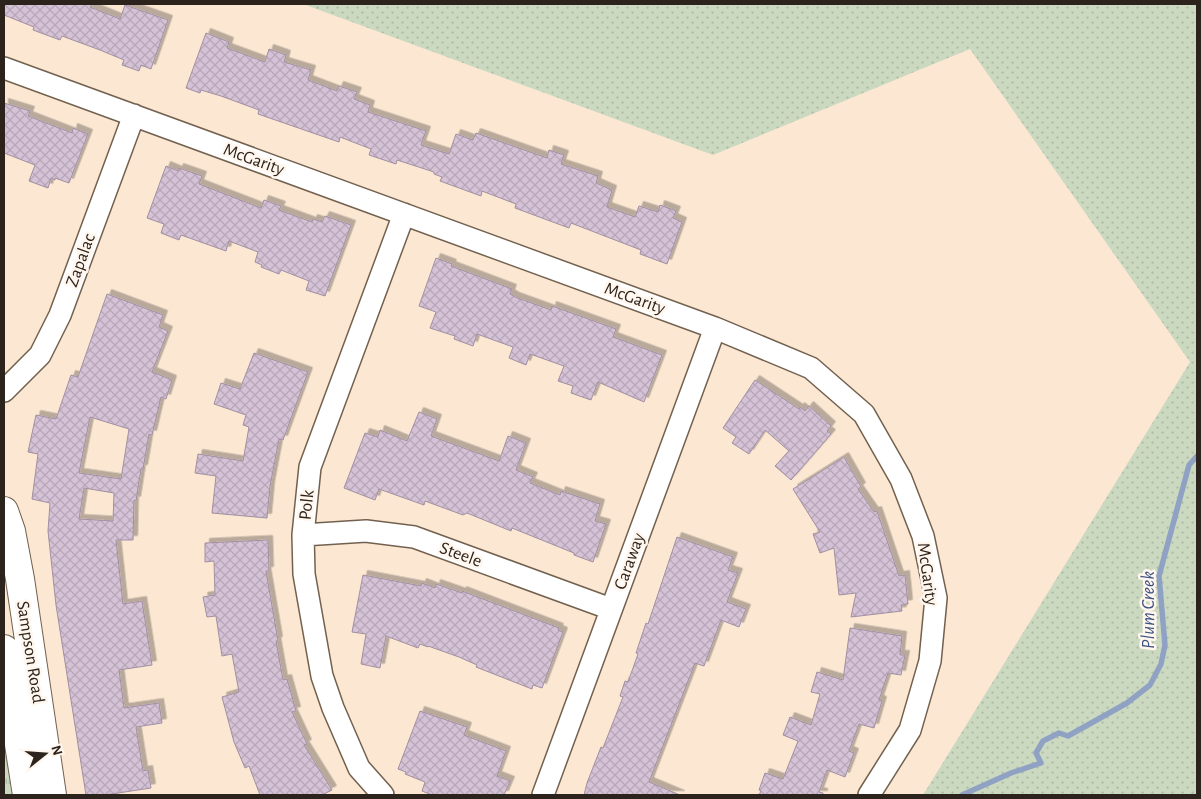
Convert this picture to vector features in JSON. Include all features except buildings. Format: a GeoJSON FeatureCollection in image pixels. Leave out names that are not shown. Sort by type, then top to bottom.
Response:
{"type":"FeatureCollection","features":[{"type":"Feature","properties":{"kind":"street","name":"McGarity"},"geometry":{"type":"LineString","coordinates":[[4,68],[716,328],[811,368],[864,414],[901,478],[923,536],[936,598],[930,661],[910,730],[869,795]]}},
{"type":"Feature","properties":{"kind":"street","name":"Zapalac"},"geometry":{"type":"LineString","coordinates":[[4,391],[40,355],[60,315],[134,115]]}},
{"type":"Feature","properties":{"kind":"street","name":"Polk"},"geometry":{"type":"LineString","coordinates":[[383,795],[359,768],[333,708],[322,676],[304,574],[304,535],[310,467],[404,214]]}},
{"type":"Feature","properties":{"kind":"street","name":"Caraway"},"geometry":{"type":"LineString","coordinates":[[543,795],[716,328]]}},
{"type":"Feature","properties":{"kind":"street","name":"Sampson Road"},"geometry":{"type":"LineString","coordinates":[[4,511],[11,531],[12,581],[52,795]]}},
{"type":"Feature","properties":{"kind":"street","name":"Steele"},"geometry":{"type":"LineString","coordinates":[[304,535],[366,531],[414,537],[611,609]]}},
{"type":"Feature","properties":{"kind":"street","name":"Sampson Road"},"geometry":{"type":"LineString","coordinates":[[4,649],[27,795]]}},
{"type":"Feature","properties":{"kind":"green space"},"geometry":{"type":"Polygon","coordinates":[[[303,4],[1197,4],[1197,795],[923,795],[1190,362],[970,49],[713,155],[303,4]]]}},
{"type":"Feature","properties":{"kind":"green space"},"geometry":{"type":"Polygon","coordinates":[[[4,672],[23,795],[4,795],[4,672]]]}},
{"type":"Feature","properties":{"kind":"waterway","name":"Plum Creek"},"geometry":{"type":"LineString","coordinates":[[962,795],[1011,773],[1041,763],[1036,753],[1043,741],[1059,733],[1068,736],[1127,703],[1150,685],[1161,664],[1165,645],[1159,576],[1189,465],[1197,456]]}}]}
